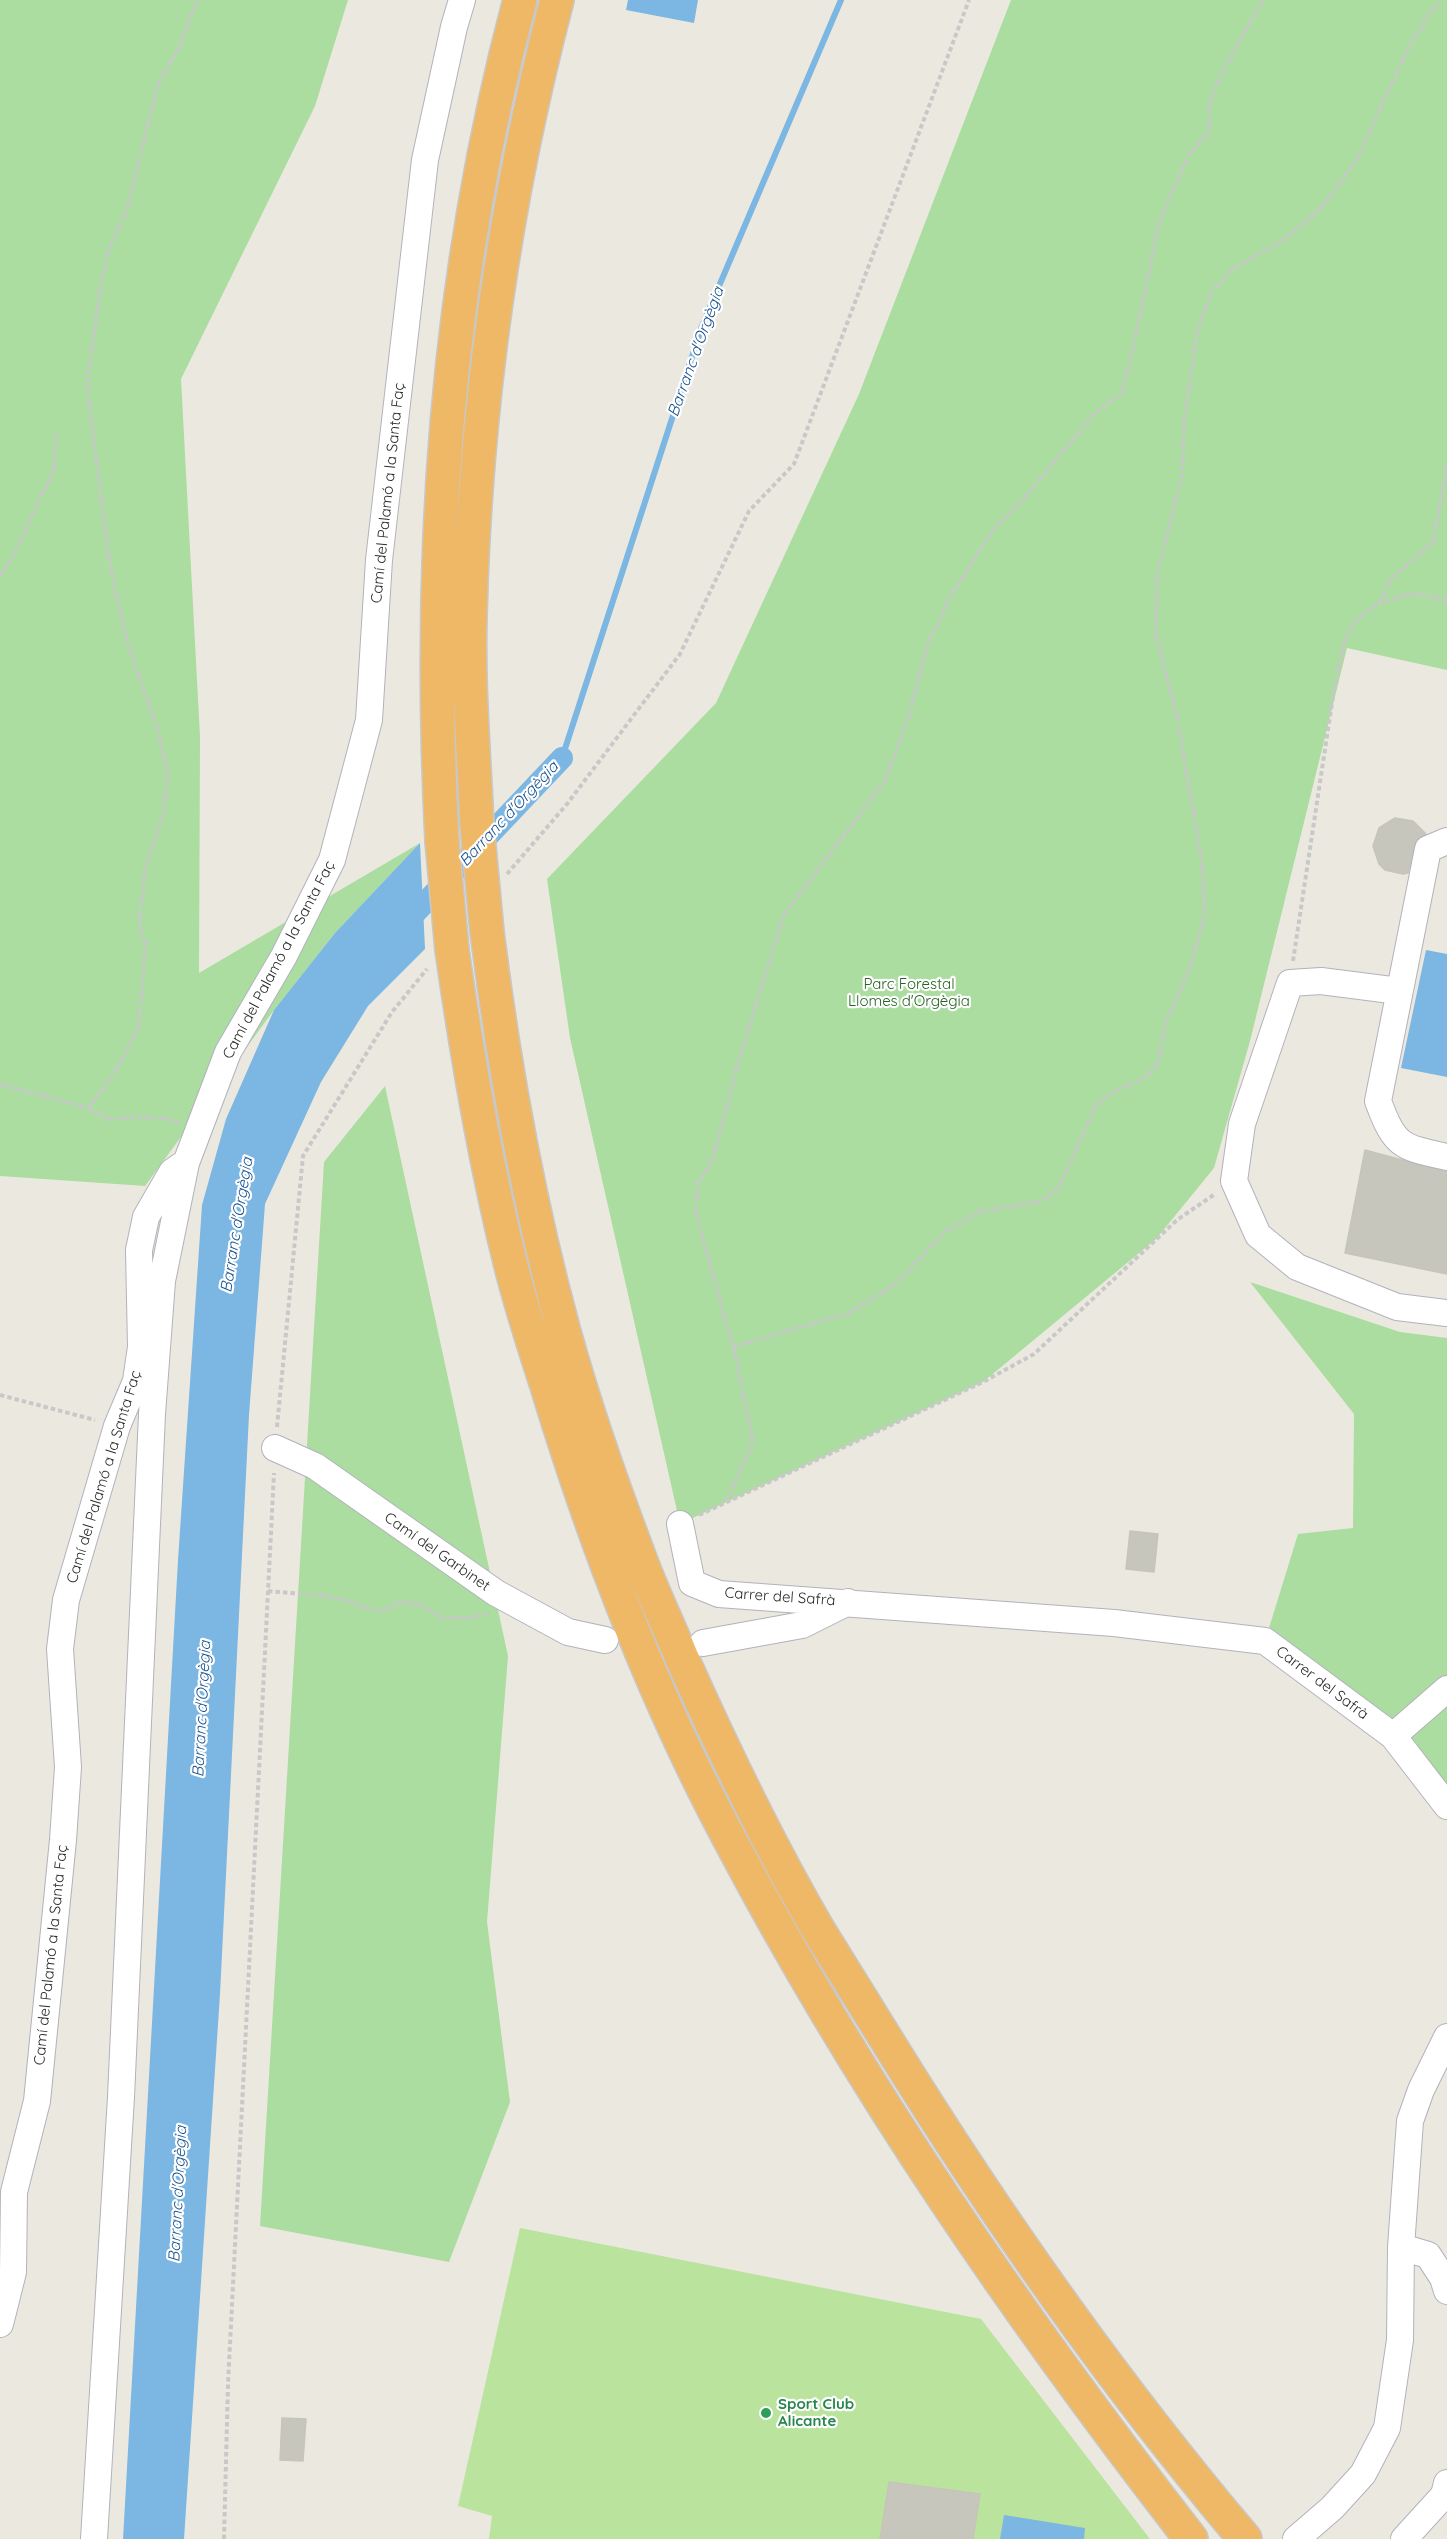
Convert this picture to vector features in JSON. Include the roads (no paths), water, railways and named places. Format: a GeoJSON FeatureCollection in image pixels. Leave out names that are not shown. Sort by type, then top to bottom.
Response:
{"type":"FeatureCollection","features":[{"type":"Feature","properties":{"kind":"highway"},"geometry":{"type":"LineString","coordinates":[[519,0],[475,204],[461,286],[440,505],[435,665],[442,841],[452,950],[483,1138],[514,1278],[592,1526],[628,1618],[679,1735],[728,1838],[840,2034],[911,2147],[1002,2284],[1106,2429],[1191,2539]]}},
{"type":"Feature","properties":{"kind":"highway"},"geometry":{"type":"LineString","coordinates":[[557,0],[518,164],[491,329],[478,444],[470,619],[477,825],[499,1029],[540,1236],[564,1332],[640,1560],[738,1779],[819,1930],[925,2103],[1031,2264],[1195,2480],[1245,2539]]}},
{"type":"Feature","properties":{"kind":"street","name":"Camí del Palamó a la Santa Faç"},"geometry":{"type":"LineString","coordinates":[[0,2324],[13,2272],[14,2192],[37,2101],[63,1839],[68,1767],[60,1649],[65,1609],[117,1426],[136,1381],[141,1347],[139,1250],[146,1217],[172,1172],[186,1163],[228,1052],[284,956],[332,860],[369,720],[379,560],[425,160],[462,0]]}},
{"type":"Feature","properties":{"kind":"street"},"geometry":{"type":"LineString","coordinates":[[1447,841],[1428,849],[1378,1101],[1389,1131],[1410,1149],[1447,1157]]}},
{"type":"Feature","properties":{"kind":"street"},"geometry":{"type":"LineString","coordinates":[[1399,991],[1321,981],[1290,983],[1242,1124],[1234,1182],[1258,1235],[1297,1267],[1397,1306],[1447,1313]]}},
{"type":"Feature","properties":{"kind":"street"},"geometry":{"type":"LineString","coordinates":[[94,2539],[121,2097],[152,1414],[162,1281],[186,1163]]}},
{"type":"Feature","properties":{"kind":"street","name":"Camí del Garbinet"},"geometry":{"type":"LineString","coordinates":[[275,1448],[315,1466],[496,1593],[568,1632],[605,1640]]}},
{"type":"Feature","properties":{"kind":"street","name":"Carrer del Safrà"},"geometry":{"type":"LineString","coordinates":[[680,1524],[692,1583],[719,1594],[1114,1623],[1265,1641],[1393,1736],[1447,1806]]}},
{"type":"Feature","properties":{"kind":"street"},"geometry":{"type":"LineString","coordinates":[[703,1643],[802,1624],[848,1602]]}},
{"type":"Feature","properties":{"kind":"street"},"geometry":{"type":"LineString","coordinates":[[1393,1736],[1447,1689]]}},
{"type":"Feature","properties":{"kind":"street"},"geometry":{"type":"LineString","coordinates":[[1296,2539],[1332,2508],[1363,2474],[1387,2428],[1400,2340],[1401,2247],[1410,2121],[1421,2090],[1447,2037]]}},
{"type":"Feature","properties":{"kind":"street"},"geometry":{"type":"LineString","coordinates":[[1401,2247],[1428,2255],[1443,2278],[1447,2291]]}},
{"type":"Feature","properties":{"kind":"street"},"geometry":{"type":"LineString","coordinates":[[1404,2539],[1444,2495],[1447,2483]]}},
{"type":"Feature","properties":{"kind":"water"},"geometry":{"type":"Polygon","coordinates":[[[628,0],[698,0],[694,23],[626,10],[628,0]]]}},
{"type":"Feature","properties":{"kind":"water"},"geometry":{"type":"Polygon","coordinates":[[[420,843],[425,949],[368,1006],[321,1082],[265,1204],[249,1415],[220,1994],[184,2539],[123,2539],[178,1560],[202,1205],[226,1119],[274,1010],[335,933],[420,843]]]}},
{"type":"Feature","properties":{"kind":"water"},"geometry":{"type":"Polygon","coordinates":[[[1426,950],[1447,954],[1447,1077],[1401,1068],[1426,950]]]}},
{"type":"Feature","properties":{"kind":"water"},"geometry":{"type":"Polygon","coordinates":[[[1004,2515],[1085,2528],[1084,2539],[1000,2539],[1004,2515]]]}},
{"type":"Feature","properties":{"kind":"waterway","name":"Barranc d'Orgègia"},"geometry":{"type":"LineString","coordinates":[[562,758],[702,326],[841,0]]}},
{"type":"Feature","properties":{"kind":"waterway","name":"Barranc d'Orgègia"},"geometry":{"type":"LineString","coordinates":[[402,927],[562,758]]}},
{"type":"Feature","properties":{"kind":"place","name":"Sport Club Alicante"},"geometry":{"type":"Point","coordinates":[766,2413]}},
{"type":"Feature","properties":{"kind":"park label","name":"Parc Forestal Llomes d'Orgègia"},"geometry":{"type":"Point","coordinates":[909,992]}}]}
